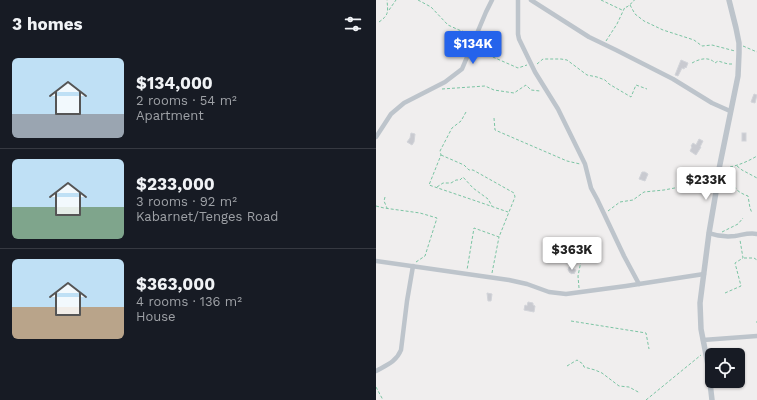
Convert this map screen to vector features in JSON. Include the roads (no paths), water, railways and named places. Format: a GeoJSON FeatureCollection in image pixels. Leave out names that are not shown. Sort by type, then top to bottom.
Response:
{"type":"FeatureCollection","features":[{"type":"Feature","properties":{"kind":"street"},"geometry":{"type":"LineString","coordinates":[[376,137],[395,110],[404,103],[445,82],[462,70],[492,0]]}},
{"type":"Feature","properties":{"kind":"street"},"geometry":{"type":"LineString","coordinates":[[518,0],[519,39],[534,72],[558,109],[585,164],[591,188],[624,256],[640,284]]}},
{"type":"Feature","properties":{"kind":"street"},"geometry":{"type":"LineString","coordinates":[[531,0],[589,37],[673,79],[712,103],[730,111]]}},
{"type":"Feature","properties":{"kind":"street"},"geometry":{"type":"LineString","coordinates":[[712,400],[700,316],[700,297],[719,169],[738,76],[739,43],[729,0]]}},
{"type":"Feature","properties":{"kind":"street"},"geometry":{"type":"LineString","coordinates":[[709,233],[735,236],[757,234]]}},
{"type":"Feature","properties":{"kind":"street"},"geometry":{"type":"LineString","coordinates":[[376,261],[527,284],[557,294],[579,293],[704,274]]}},
{"type":"Feature","properties":{"kind":"street"},"geometry":{"type":"LineString","coordinates":[[376,371],[398,358],[401,350],[407,301],[414,267]]}},
{"type":"Feature","properties":{"kind":"street"},"geometry":{"type":"LineString","coordinates":[[703,340],[757,336]]}}]}
